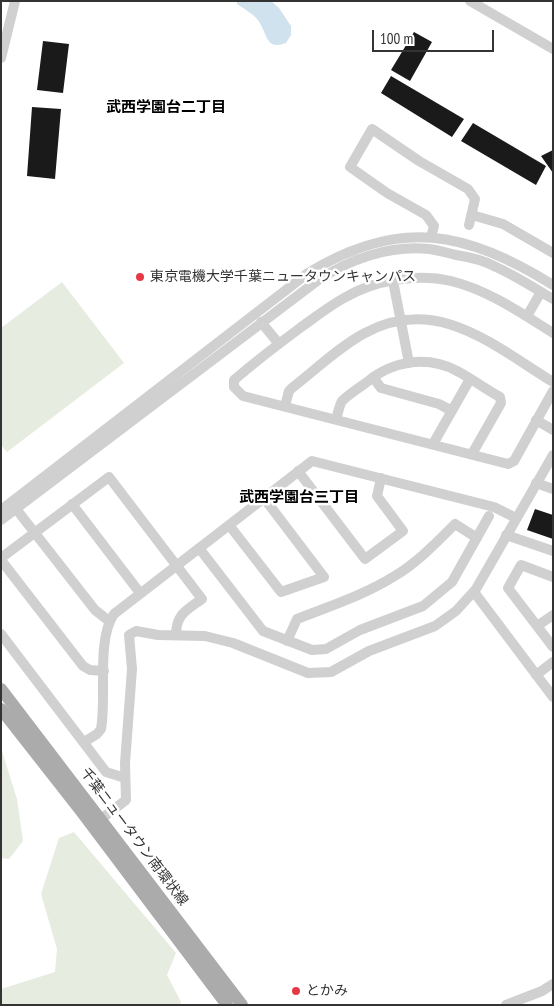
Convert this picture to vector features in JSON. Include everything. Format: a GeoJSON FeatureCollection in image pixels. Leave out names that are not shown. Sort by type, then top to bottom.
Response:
{"type":"FeatureCollection","features":[{"type":"Feature","properties":{"kind":"main road","name":"千葉ニュータウン南環状線"},"geometry":{"type":"LineString","coordinates":[[1,689],[242,1005]]}},
{"type":"Feature","properties":{"kind":"main road","name":"千葉ニュータウン南環状線"},"geometry":{"type":"LineString","coordinates":[[1,709],[81,811],[227,1005]]}},
{"type":"Feature","properties":{"kind":"street"},"geometry":{"type":"LineString","coordinates":[[1,58],[15,1]]}},
{"type":"Feature","properties":{"kind":"street"},"geometry":{"type":"LineString","coordinates":[[470,1],[553,49]]}},
{"type":"Feature","properties":{"kind":"street"},"geometry":{"type":"LineString","coordinates":[[431,237],[434,226],[426,215],[386,193],[350,167],[372,129],[419,161],[468,189],[475,199],[469,225]]}},
{"type":"Feature","properties":{"kind":"street"},"geometry":{"type":"LineString","coordinates":[[472,214],[503,224],[553,253]]}},
{"type":"Feature","properties":{"kind":"street"},"geometry":{"type":"LineString","coordinates":[[1,520],[14,506],[308,273],[336,257],[367,244],[392,239],[431,237],[479,247],[502,256],[553,285]]}},
{"type":"Feature","properties":{"kind":"street"},"geometry":{"type":"LineString","coordinates":[[1,510],[14,506],[329,272],[358,259],[395,250],[416,249],[475,258],[496,266],[553,299]]}},
{"type":"Feature","properties":{"kind":"street"},"geometry":{"type":"LineString","coordinates":[[553,333],[491,296],[451,281],[431,278],[393,281],[380,283],[346,296],[279,344],[234,380],[234,387],[243,396],[508,464],[514,461],[553,391]]}},
{"type":"Feature","properties":{"kind":"street"},"geometry":{"type":"LineString","coordinates":[[393,281],[409,363]]}},
{"type":"Feature","properties":{"kind":"street"},"geometry":{"type":"LineString","coordinates":[[527,316],[541,292]]}},
{"type":"Feature","properties":{"kind":"street"},"geometry":{"type":"LineString","coordinates":[[285,406],[289,391],[292,388],[354,340],[366,332],[401,321],[424,319],[444,322],[470,331],[553,382]]}},
{"type":"Feature","properties":{"kind":"street"},"geometry":{"type":"LineString","coordinates":[[262,322],[279,344]]}},
{"type":"Feature","properties":{"kind":"street"},"geometry":{"type":"LineString","coordinates":[[336,419],[341,402],[386,369],[427,361],[441,364],[456,370],[500,397],[501,403],[472,454]]}},
{"type":"Feature","properties":{"kind":"street"},"geometry":{"type":"LineString","coordinates":[[373,377],[381,388],[439,404],[452,411]]}},
{"type":"Feature","properties":{"kind":"street"},"geometry":{"type":"LineString","coordinates":[[433,444],[470,379]]}},
{"type":"Feature","properties":{"kind":"street"},"geometry":{"type":"LineString","coordinates":[[536,420],[553,430]]}},
{"type":"Feature","properties":{"kind":"street"},"geometry":{"type":"LineString","coordinates":[[101,819],[126,800],[125,763],[132,668],[129,635],[136,631],[158,635],[205,636],[233,643],[308,673],[331,672],[369,650],[435,626],[459,607],[474,592],[553,455]]}},
{"type":"Feature","properties":{"kind":"street"},"geometry":{"type":"LineString","coordinates":[[84,742],[97,734],[100,729],[105,636],[109,621],[114,614],[312,461],[494,507],[516,518]]}},
{"type":"Feature","properties":{"kind":"street"},"geometry":{"type":"LineString","coordinates":[[298,471],[365,559],[403,531],[377,496],[381,478]]}},
{"type":"Feature","properties":{"kind":"street"},"geometry":{"type":"LineString","coordinates":[[104,671],[90,670],[83,666],[1,559],[108,477],[202,599],[180,615],[176,624],[176,635]]}},
{"type":"Feature","properties":{"kind":"street"},"geometry":{"type":"LineString","coordinates":[[536,483],[553,490]]}},
{"type":"Feature","properties":{"kind":"street"},"geometry":{"type":"LineString","coordinates":[[230,524],[281,592],[324,577],[264,498]]}},
{"type":"Feature","properties":{"kind":"street"},"geometry":{"type":"LineString","coordinates":[[72,504],[140,593]]}},
{"type":"Feature","properties":{"kind":"street"},"geometry":{"type":"LineString","coordinates":[[14,506],[95,610],[109,621]]}},
{"type":"Feature","properties":{"kind":"street"},"geometry":{"type":"LineString","coordinates":[[199,548],[263,632],[312,650],[326,649],[360,630],[423,606],[452,582],[489,516]]}},
{"type":"Feature","properties":{"kind":"street"},"geometry":{"type":"LineString","coordinates":[[287,641],[298,619],[372,589],[395,576],[424,555],[455,524],[477,538]]}},
{"type":"Feature","properties":{"kind":"street"},"geometry":{"type":"LineString","coordinates":[[506,535],[553,551]]}},
{"type":"Feature","properties":{"kind":"street"},"geometry":{"type":"LineString","coordinates":[[553,577],[522,565],[508,588],[553,647]]}},
{"type":"Feature","properties":{"kind":"street"},"geometry":{"type":"LineString","coordinates":[[474,592],[553,697]]}},
{"type":"Feature","properties":{"kind":"street"},"geometry":{"type":"LineString","coordinates":[[537,626],[553,615]]}},
{"type":"Feature","properties":{"kind":"street"},"geometry":{"type":"LineString","coordinates":[[1,634],[106,772],[125,778]]}},
{"type":"Feature","properties":{"kind":"street"},"geometry":{"type":"LineString","coordinates":[[536,675],[553,662]]}},
{"type":"Feature","properties":{"kind":"street"},"geometry":{"type":"LineString","coordinates":[[506,1005],[551,988]]}},
{"type":"Feature","properties":{"kind":"shaded area"},"geometry":{"type":"Polygon","coordinates":[[[62,282],[124,363],[7,452],[1,445],[1,328],[62,282]]]}},
{"type":"Feature","properties":{"kind":"shaded area"},"geometry":{"type":"Polygon","coordinates":[[[1,748],[17,799],[23,841],[9,859],[1,858],[1,748]]]}},
{"type":"Feature","properties":{"kind":"shaded area"},"geometry":{"type":"Polygon","coordinates":[[[74,832],[176,953],[167,975],[181,1002],[180,1005],[1,1005],[1,989],[55,972],[57,949],[41,894],[59,838],[74,832]]]}},
{"type":"Feature","properties":{"kind":"water"},"geometry":{"type":"Polygon","coordinates":[[[237,1],[271,1],[279,8],[291,26],[291,35],[286,43],[279,45],[270,42],[257,19],[237,4],[237,1]]]}},
{"type":"Feature","properties":{"kind":"building"},"geometry":{"type":"Polygon","coordinates":[[[414,32],[432,42],[410,81],[391,70],[414,32]]]}},
{"type":"Feature","properties":{"kind":"building"},"geometry":{"type":"Polygon","coordinates":[[[43,41],[69,44],[63,93],[37,90],[43,41]]]}},
{"type":"Feature","properties":{"kind":"building"},"geometry":{"type":"Polygon","coordinates":[[[391,76],[464,119],[452,137],[381,93],[391,76]]]}},
{"type":"Feature","properties":{"kind":"building"},"geometry":{"type":"Polygon","coordinates":[[[32,107],[61,109],[55,179],[27,176],[32,107]]]}},
{"type":"Feature","properties":{"kind":"building"},"geometry":{"type":"Polygon","coordinates":[[[473,123],[546,166],[536,185],[461,141],[473,123]]]}},
{"type":"Feature","properties":{"kind":"building"},"geometry":{"type":"Polygon","coordinates":[[[553,150],[553,173],[541,156],[553,150]]]}},
{"type":"Feature","properties":{"kind":"building"},"geometry":{"type":"Polygon","coordinates":[[[535,509],[553,515],[553,539],[527,530],[535,509]]]}},
{"type":"Feature","properties":{"kind":"place","name":"東京電機大学千葉ニュータウンキャンパス"},"geometry":{"type":"Point","coordinates":[140,277]}},
{"type":"Feature","properties":{"kind":"place","name":"とかみ"},"geometry":{"type":"Point","coordinates":[296,991]}},
{"type":"Feature","properties":{"kind":"district","name":"武西学園台二丁目"},"geometry":{"type":"Point","coordinates":[166,108]}},
{"type":"Feature","properties":{"kind":"district","name":"武西学園台三丁目"},"geometry":{"type":"Point","coordinates":[299,498]}}]}
